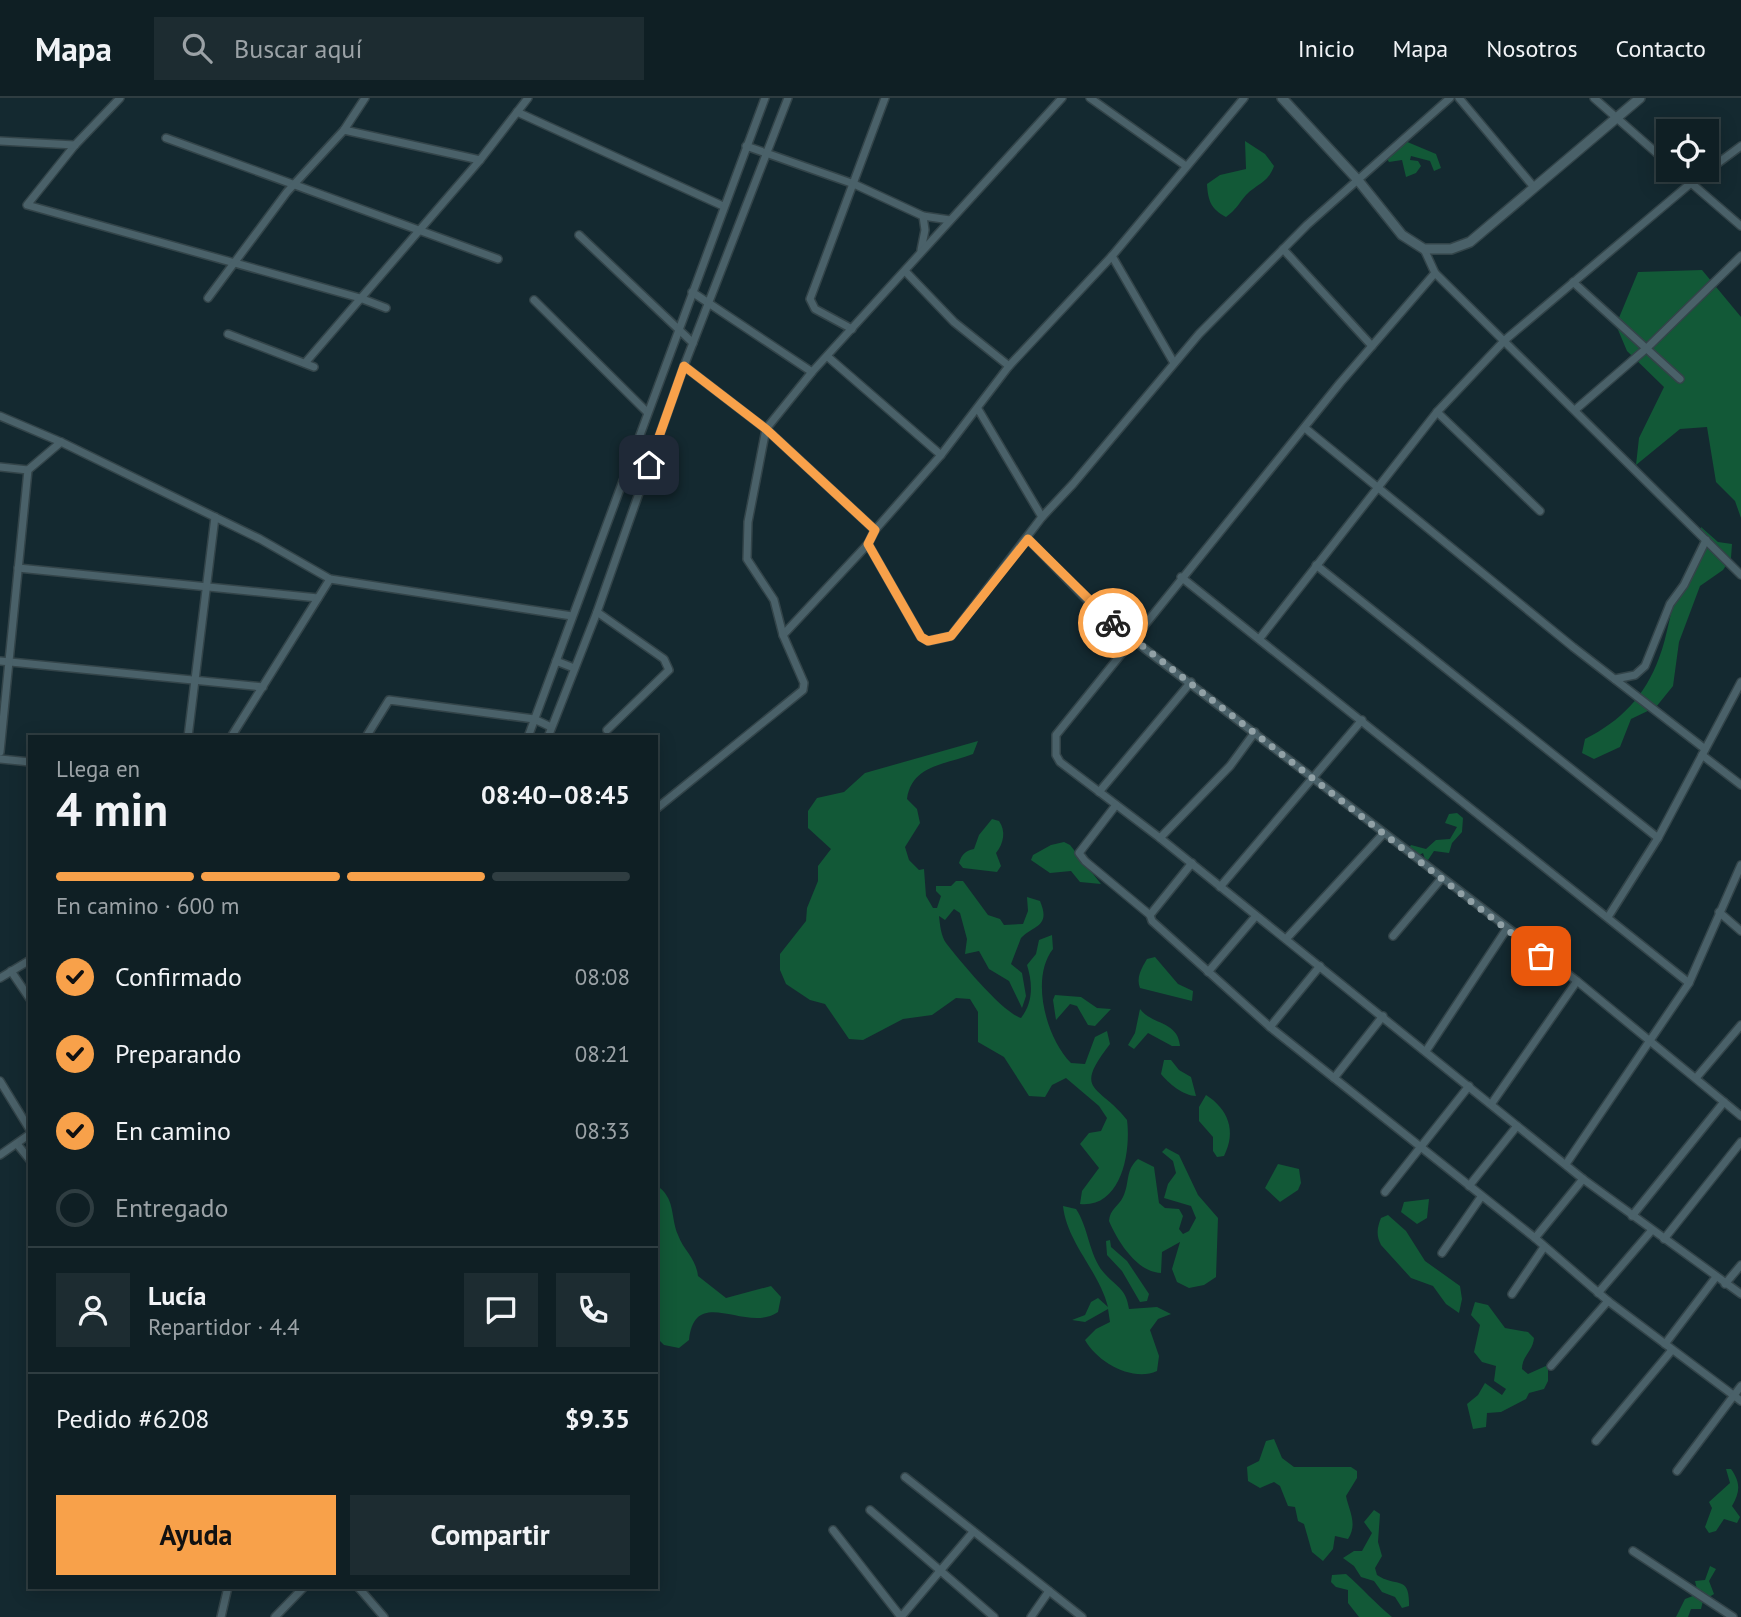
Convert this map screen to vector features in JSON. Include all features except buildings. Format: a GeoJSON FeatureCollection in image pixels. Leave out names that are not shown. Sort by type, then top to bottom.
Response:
{"type":"FeatureCollection","features":[{"type":"Feature","properties":{"kind":"street"},"geometry":{"type":"LineString","coordinates":[[120,98],[75,145],[27,205],[360,298],[386,308]]}},
{"type":"Feature","properties":{"kind":"street"},"geometry":{"type":"LineString","coordinates":[[305,363],[480,160],[527,98]]}},
{"type":"Feature","properties":{"kind":"street"},"geometry":{"type":"LineString","coordinates":[[529,735],[765,98]]}},
{"type":"Feature","properties":{"kind":"street"},"geometry":{"type":"LineString","coordinates":[[549,735],[597,612],[684,366],[788,98]]}},
{"type":"Feature","properties":{"kind":"street"},"geometry":{"type":"LineString","coordinates":[[852,329],[815,309],[810,299],[886,98]]}},
{"type":"Feature","properties":{"kind":"street"},"geometry":{"type":"LineString","coordinates":[[658,807],[803,690],[804,682],[783,635],[774,600],[747,559],[748,522],[766,429],[812,372],[921,250],[1062,98]]}},
{"type":"Feature","properties":{"kind":"street"},"geometry":{"type":"LineString","coordinates":[[1090,98],[1186,166]]}},
{"type":"Feature","properties":{"kind":"street"},"geometry":{"type":"LineString","coordinates":[[783,635],[868,544],[875,530],[978,409],[1009,366],[1112,256],[1244,98]]}},
{"type":"Feature","properties":{"kind":"street"},"geometry":{"type":"LineString","coordinates":[[1282,98],[1357,178],[1402,235],[1424,249],[1451,250],[1471,242],[1533,186],[1640,98]]}},
{"type":"Feature","properties":{"kind":"street"},"geometry":{"type":"LineString","coordinates":[[868,544],[921,637],[928,641],[951,636],[1028,539],[1042,517],[1199,334],[1283,248],[1357,178],[1450,98]]}},
{"type":"Feature","properties":{"kind":"street"},"geometry":{"type":"LineString","coordinates":[[1459,98],[1533,186]]}},
{"type":"Feature","properties":{"kind":"street"},"geometry":{"type":"LineString","coordinates":[[1594,98],[1656,152]]}},
{"type":"Feature","properties":{"kind":"street"},"geometry":{"type":"LineString","coordinates":[[208,298],[297,184],[344,130],[362,99]]}},
{"type":"Feature","properties":{"kind":"street"},"geometry":{"type":"LineString","coordinates":[[517,113],[723,206]]}},
{"type":"Feature","properties":{"kind":"street"},"geometry":{"type":"LineString","coordinates":[[344,130],[480,160]]}},
{"type":"Feature","properties":{"kind":"street"},"geometry":{"type":"LineString","coordinates":[[166,138],[498,259]]}},
{"type":"Feature","properties":{"kind":"street"},"geometry":{"type":"LineString","coordinates":[[0,141],[75,145]]}},
{"type":"Feature","properties":{"kind":"street"},"geometry":{"type":"LineString","coordinates":[[746,146],[854,184],[923,216],[950,220]]}},
{"type":"Feature","properties":{"kind":"street"},"geometry":{"type":"LineString","coordinates":[[1260,638],[1437,412],[1505,341],[1690,183],[1741,146]]}},
{"type":"Feature","properties":{"kind":"street"},"geometry":{"type":"LineString","coordinates":[[1690,183],[1741,226]]}},
{"type":"Feature","properties":{"kind":"street"},"geometry":{"type":"LineString","coordinates":[[921,250],[923,216]]}},
{"type":"Feature","properties":{"kind":"street"},"geometry":{"type":"LineString","coordinates":[[579,235],[693,343]]}},
{"type":"Feature","properties":{"kind":"street"},"geometry":{"type":"LineString","coordinates":[[1283,248],[1372,346]]}},
{"type":"Feature","properties":{"kind":"street"},"geometry":{"type":"LineString","coordinates":[[1424,249],[1435,272],[1741,575]]}},
{"type":"Feature","properties":{"kind":"street"},"geometry":{"type":"LineString","coordinates":[[1112,256],[1174,363]]}},
{"type":"Feature","properties":{"kind":"street"},"geometry":{"type":"LineString","coordinates":[[1575,410],[1647,347],[1741,256]]}},
{"type":"Feature","properties":{"kind":"street"},"geometry":{"type":"LineString","coordinates":[[905,271],[954,321],[1009,366]]}},
{"type":"Feature","properties":{"kind":"street"},"geometry":{"type":"LineString","coordinates":[[1435,272],[1181,577],[1056,735],[1056,755],[1060,762],[1192,863],[1255,917],[1492,1103],[1583,1179],[1741,1294]]}},
{"type":"Feature","properties":{"kind":"street"},"geometry":{"type":"LineString","coordinates":[[1573,282],[1680,379]]}},
{"type":"Feature","properties":{"kind":"street"},"geometry":{"type":"LineString","coordinates":[[692,292],[812,372]]}},
{"type":"Feature","properties":{"kind":"street"},"geometry":{"type":"LineString","coordinates":[[534,300],[647,412]]}},
{"type":"Feature","properties":{"kind":"street"},"geometry":{"type":"LineString","coordinates":[[228,334],[314,367]]}},
{"type":"Feature","properties":{"kind":"street"},"geometry":{"type":"LineString","coordinates":[[828,357],[940,455]]}},
{"type":"Feature","properties":{"kind":"street"},"geometry":{"type":"LineString","coordinates":[[684,366],[766,429],[875,530]]}},
{"type":"Feature","properties":{"kind":"street"},"geometry":{"type":"LineString","coordinates":[[978,409],[1042,517]]}},
{"type":"Feature","properties":{"kind":"street"},"geometry":{"type":"LineString","coordinates":[[1437,412],[1540,510]]}},
{"type":"Feature","properties":{"kind":"street"},"geometry":{"type":"LineString","coordinates":[[0,416],[61,442],[215,517],[330,579],[572,616]]}},
{"type":"Feature","properties":{"kind":"street"},"geometry":{"type":"LineString","coordinates":[[1305,428],[1615,679],[1741,785]]}},
{"type":"Feature","properties":{"kind":"street"},"geometry":{"type":"LineString","coordinates":[[0,752],[28,470],[61,442]]}},
{"type":"Feature","properties":{"kind":"street"},"geometry":{"type":"LineString","coordinates":[[0,467],[28,470]]}},
{"type":"Feature","properties":{"kind":"street"},"geometry":{"type":"LineString","coordinates":[[188,735],[215,517]]}},
{"type":"Feature","properties":{"kind":"street"},"geometry":{"type":"LineString","coordinates":[[1028,539],[1088,601],[1132,639],[1577,981],[1741,1116]]}},
{"type":"Feature","properties":{"kind":"street"},"geometry":{"type":"LineString","coordinates":[[1615,679],[1635,675],[1645,666],[1670,604],[1684,585],[1706,540]]}},
{"type":"Feature","properties":{"kind":"street"},"geometry":{"type":"LineString","coordinates":[[1316,565],[1424,648],[1658,838]]}},
{"type":"Feature","properties":{"kind":"street"},"geometry":{"type":"LineString","coordinates":[[19,568],[318,598]]}},
{"type":"Feature","properties":{"kind":"street"},"geometry":{"type":"LineString","coordinates":[[1181,577],[1689,984]]}},
{"type":"Feature","properties":{"kind":"street"},"geometry":{"type":"LineString","coordinates":[[232,735],[330,579]]}},
{"type":"Feature","properties":{"kind":"street"},"geometry":{"type":"LineString","coordinates":[[597,612],[664,659],[669,670],[607,730]]}},
{"type":"Feature","properties":{"kind":"street"},"geometry":{"type":"LineString","coordinates":[[0,661],[263,687]]}},
{"type":"Feature","properties":{"kind":"street"},"geometry":{"type":"LineString","coordinates":[[556,661],[574,668]]}},
{"type":"Feature","properties":{"kind":"street"},"geometry":{"type":"LineString","coordinates":[[1100,792],[1191,682]]}},
{"type":"Feature","properties":{"kind":"street"},"geometry":{"type":"LineString","coordinates":[[1608,917],[1658,838],[1741,682]]}},
{"type":"Feature","properties":{"kind":"street"},"geometry":{"type":"LineString","coordinates":[[367,735],[389,700],[534,719],[551,727]]}},
{"type":"Feature","properties":{"kind":"street"},"geometry":{"type":"LineString","coordinates":[[1220,887],[1362,720]]}},
{"type":"Feature","properties":{"kind":"street"},"geometry":{"type":"LineString","coordinates":[[1160,838],[1230,766],[1255,732]]}},
{"type":"Feature","properties":{"kind":"street"},"geometry":{"type":"LineString","coordinates":[[0,759],[28,762]]}},
{"type":"Feature","properties":{"kind":"street"},"geometry":{"type":"LineString","coordinates":[[1116,804],[1079,853],[1270,1027],[1535,1238],[1608,1301],[1741,1401]]}},
{"type":"Feature","properties":{"kind":"street"},"geometry":{"type":"LineString","coordinates":[[1286,939],[1384,833]]}},
{"type":"Feature","properties":{"kind":"street"},"geometry":{"type":"LineString","coordinates":[[1150,915],[1192,863]]}},
{"type":"Feature","properties":{"kind":"street"},"geometry":{"type":"LineString","coordinates":[[1566,1164],[1689,984],[1741,865]]}},
{"type":"Feature","properties":{"kind":"street"},"geometry":{"type":"LineString","coordinates":[[1393,936],[1442,878]]}},
{"type":"Feature","properties":{"kind":"street"},"geometry":{"type":"LineString","coordinates":[[1719,912],[1741,931]]}},
{"type":"Feature","properties":{"kind":"street"},"geometry":{"type":"LineString","coordinates":[[1208,972],[1255,917]]}},
{"type":"Feature","properties":{"kind":"street"},"geometry":{"type":"LineString","coordinates":[[1426,1051],[1506,929]]}},
{"type":"Feature","properties":{"kind":"street"},"geometry":{"type":"LineString","coordinates":[[0,978],[28,961]]}},
{"type":"Feature","properties":{"kind":"street"},"geometry":{"type":"LineString","coordinates":[[1270,1027],[1320,966]]}},
{"type":"Feature","properties":{"kind":"street"},"geometry":{"type":"LineString","coordinates":[[11,971],[28,996]]}},
{"type":"Feature","properties":{"kind":"street"},"geometry":{"type":"LineString","coordinates":[[1492,1103],[1577,981]]}},
{"type":"Feature","properties":{"kind":"street"},"geometry":{"type":"LineString","coordinates":[[1334,1078],[1383,1016]]}},
{"type":"Feature","properties":{"kind":"street"},"geometry":{"type":"LineString","coordinates":[[1696,1078],[1741,1025]]}},
{"type":"Feature","properties":{"kind":"street"},"geometry":{"type":"LineString","coordinates":[[0,1081],[28,1129]]}},
{"type":"Feature","properties":{"kind":"street"},"geometry":{"type":"LineString","coordinates":[[1384,1192],[1469,1086]]}},
{"type":"Feature","properties":{"kind":"street"},"geometry":{"type":"LineString","coordinates":[[1632,1216],[1724,1102]]}},
{"type":"Feature","properties":{"kind":"street"},"geometry":{"type":"LineString","coordinates":[[1469,1186],[1517,1126]]}},
{"type":"Feature","properties":{"kind":"street"},"geometry":{"type":"LineString","coordinates":[[0,1156],[28,1134]]}},
{"type":"Feature","properties":{"kind":"street"},"geometry":{"type":"LineString","coordinates":[[1664,1238],[1741,1142]]}},
{"type":"Feature","properties":{"kind":"street"},"geometry":{"type":"LineString","coordinates":[[17,1144],[28,1158]]}},
{"type":"Feature","properties":{"kind":"street"},"geometry":{"type":"LineString","coordinates":[[1535,1238],[1583,1179]]}},
{"type":"Feature","properties":{"kind":"street"},"geometry":{"type":"LineString","coordinates":[[1442,1253],[1481,1197]]}},
{"type":"Feature","properties":{"kind":"street"},"geometry":{"type":"LineString","coordinates":[[1598,1293],[1652,1230]]}},
{"type":"Feature","properties":{"kind":"street"},"geometry":{"type":"LineString","coordinates":[[1512,1294],[1545,1247]]}},
{"type":"Feature","properties":{"kind":"street"},"geometry":{"type":"LineString","coordinates":[[1726,1284],[1741,1265]]}},
{"type":"Feature","properties":{"kind":"street"},"geometry":{"type":"LineString","coordinates":[[1665,1344],[1716,1277]]}},
{"type":"Feature","properties":{"kind":"street"},"geometry":{"type":"LineString","coordinates":[[1551,1366],[1608,1301]]}},
{"type":"Feature","properties":{"kind":"street"},"geometry":{"type":"LineString","coordinates":[[1595,1441],[1672,1350]]}},
{"type":"Feature","properties":{"kind":"street"},"geometry":{"type":"LineString","coordinates":[[1677,1471],[1741,1386]]}},
{"type":"Feature","properties":{"kind":"street"},"geometry":{"type":"LineString","coordinates":[[905,1477],[1082,1617]]}},
{"type":"Feature","properties":{"kind":"street"},"geometry":{"type":"LineString","coordinates":[[870,1510],[994,1617]]}},
{"type":"Feature","properties":{"kind":"street"},"geometry":{"type":"LineString","coordinates":[[833,1530],[901,1617],[973,1532]]}},
{"type":"Feature","properties":{"kind":"street"},"geometry":{"type":"LineString","coordinates":[[1633,1551],[1733,1617]]}},
{"type":"Feature","properties":{"kind":"street"},"geometry":{"type":"LineString","coordinates":[[221,1617],[228,1589]]}},
{"type":"Feature","properties":{"kind":"street"},"geometry":{"type":"LineString","coordinates":[[275,1617],[302,1589]]}},
{"type":"Feature","properties":{"kind":"street"},"geometry":{"type":"LineString","coordinates":[[360,1589],[384,1617]]}},
{"type":"Feature","properties":{"kind":"street"},"geometry":{"type":"LineString","coordinates":[[1031,1617],[1049,1591]]}},
{"type":"Feature","properties":{"kind":"green space"},"geometry":{"type":"Polygon","coordinates":[[[1245,141],[1265,154],[1274,166],[1266,179],[1246,195],[1226,217],[1211,204],[1207,184],[1220,175],[1246,169],[1245,141]]]}},
{"type":"Feature","properties":{"kind":"green space"},"geometry":{"type":"Polygon","coordinates":[[[1405,141],[1436,154],[1441,168],[1434,171],[1430,161],[1411,156],[1410,160],[1418,161],[1421,166],[1416,173],[1406,177],[1402,160],[1389,162],[1386,157],[1405,141]]]}},
{"type":"Feature","properties":{"kind":"green space"},"geometry":{"type":"Polygon","coordinates":[[[1702,270],[1741,317],[1741,518],[1735,501],[1716,482],[1707,427],[1680,429],[1636,465],[1639,438],[1664,387],[1627,351],[1616,325],[1638,272],[1702,270]]]}},
{"type":"Feature","properties":{"kind":"green space"},"geometry":{"type":"Polygon","coordinates":[[[1701,527],[1718,542],[1732,544],[1731,558],[1723,570],[1700,586],[1679,642],[1673,686],[1656,707],[1631,719],[1620,747],[1594,759],[1582,753],[1585,739],[1621,715],[1639,696],[1653,672],[1676,598],[1699,559],[1701,527]]]}},
{"type":"Feature","properties":{"kind":"green space"},"geometry":{"type":"Polygon","coordinates":[[[978,741],[973,754],[923,772],[910,787],[907,799],[917,809],[920,823],[905,847],[909,860],[919,870],[924,869],[926,896],[933,908],[937,908],[941,896],[936,891],[936,886],[951,886],[956,881],[963,881],[988,915],[1000,919],[1004,925],[1023,924],[1028,911],[1027,897],[1040,901],[1044,916],[1042,921],[1021,938],[1011,964],[1022,973],[1026,996],[1022,1008],[1009,981],[989,969],[979,951],[965,954],[967,939],[960,913],[954,909],[945,920],[939,916],[940,927],[946,943],[971,973],[1003,1006],[1021,1018],[1031,993],[1027,965],[1036,954],[1039,940],[1052,935],[1053,949],[1046,961],[1042,991],[1048,1024],[1054,1039],[1071,1063],[1085,1064],[1095,1037],[1107,1031],[1110,1044],[1093,1071],[1091,1080],[1099,1093],[1127,1120],[1127,1147],[1121,1175],[1114,1187],[1106,1197],[1094,1203],[1080,1204],[1082,1191],[1099,1168],[1080,1144],[1089,1133],[1101,1131],[1107,1118],[1099,1106],[1066,1078],[1052,1085],[1045,1097],[1029,1096],[1004,1057],[978,1042],[978,1012],[970,999],[956,998],[932,1015],[903,1019],[863,1040],[849,1039],[825,1004],[810,1000],[786,984],[780,970],[780,954],[806,921],[807,908],[818,881],[818,866],[831,849],[808,828],[808,811],[817,798],[844,792],[865,773],[978,741]]]}},
{"type":"Feature","properties":{"kind":"green space"},"geometry":{"type":"Polygon","coordinates":[[[1457,813],[1463,818],[1462,832],[1452,843],[1449,853],[1434,851],[1428,860],[1423,853],[1417,856],[1409,848],[1411,845],[1426,849],[1436,840],[1450,839],[1457,827],[1445,823],[1449,814],[1457,813]]]}},
{"type":"Feature","properties":{"kind":"green space"},"geometry":{"type":"Polygon","coordinates":[[[992,819],[999,821],[1003,829],[1001,845],[996,853],[1001,866],[997,872],[963,868],[959,863],[961,857],[974,849],[979,835],[992,819]]]}},
{"type":"Feature","properties":{"kind":"green space"},"geometry":{"type":"Polygon","coordinates":[[[1064,842],[1070,845],[1101,884],[1080,882],[1071,871],[1050,873],[1031,860],[1033,855],[1051,845],[1064,842]]]}},
{"type":"Feature","properties":{"kind":"green space"},"geometry":{"type":"Polygon","coordinates":[[[1155,957],[1178,984],[1193,991],[1192,1001],[1140,988],[1139,977],[1143,966],[1147,959],[1155,957]]]}},
{"type":"Feature","properties":{"kind":"green space"},"geometry":{"type":"Polygon","coordinates":[[[1055,995],[1081,997],[1097,1008],[1111,1009],[1095,1026],[1088,1025],[1077,1006],[1070,1004],[1056,1020],[1053,1000],[1055,995]]]}},
{"type":"Feature","properties":{"kind":"green space"},"geometry":{"type":"Polygon","coordinates":[[[1140,1009],[1175,1032],[1180,1046],[1172,1046],[1148,1033],[1134,1049],[1128,1045],[1135,1033],[1140,1009]]]}},
{"type":"Feature","properties":{"kind":"green space"},"geometry":{"type":"Polygon","coordinates":[[[1164,1060],[1171,1060],[1179,1070],[1191,1077],[1196,1096],[1181,1091],[1164,1078],[1161,1074],[1164,1060]]]}},
{"type":"Feature","properties":{"kind":"green space"},"geometry":{"type":"Polygon","coordinates":[[[1206,1095],[1220,1107],[1228,1121],[1230,1138],[1224,1156],[1217,1157],[1213,1151],[1213,1137],[1199,1121],[1199,1107],[1206,1095]]]}},
{"type":"Feature","properties":{"kind":"green space"},"geometry":{"type":"Polygon","coordinates":[[[1166,1148],[1179,1155],[1198,1195],[1218,1218],[1216,1277],[1204,1285],[1189,1288],[1177,1282],[1172,1269],[1180,1242],[1162,1252],[1161,1273],[1152,1271],[1136,1262],[1129,1254],[1109,1221],[1123,1197],[1129,1172],[1138,1159],[1154,1167],[1159,1203],[1165,1208],[1179,1209],[1183,1216],[1179,1229],[1183,1234],[1189,1231],[1196,1218],[1191,1206],[1164,1198],[1168,1184],[1176,1173],[1173,1161],[1162,1152],[1166,1148]]]}},
{"type":"Feature","properties":{"kind":"green space"},"geometry":{"type":"Polygon","coordinates":[[[1278,1164],[1299,1169],[1301,1183],[1298,1190],[1280,1202],[1265,1188],[1278,1164]]]}},
{"type":"Feature","properties":{"kind":"green space"},"geometry":{"type":"Polygon","coordinates":[[[658,1187],[670,1202],[678,1235],[695,1264],[698,1276],[726,1298],[771,1286],[781,1297],[778,1312],[765,1317],[751,1318],[711,1312],[701,1315],[693,1324],[689,1340],[679,1348],[664,1345],[658,1339],[658,1187]]]}},
{"type":"Feature","properties":{"kind":"green space"},"geometry":{"type":"Polygon","coordinates":[[[1429,1199],[1427,1218],[1417,1224],[1401,1212],[1404,1202],[1429,1199]]]}},
{"type":"Feature","properties":{"kind":"green space"},"geometry":{"type":"Polygon","coordinates":[[[1063,1206],[1076,1209],[1100,1267],[1124,1293],[1129,1309],[1157,1307],[1171,1314],[1158,1319],[1150,1330],[1159,1356],[1157,1371],[1148,1374],[1127,1372],[1107,1363],[1091,1348],[1085,1340],[1096,1329],[1110,1322],[1108,1309],[1085,1322],[1072,1320],[1085,1315],[1091,1302],[1098,1298],[1108,1307],[1098,1281],[1070,1232],[1063,1206]]]}},
{"type":"Feature","properties":{"kind":"green space"},"geometry":{"type":"Polygon","coordinates":[[[1388,1215],[1406,1231],[1425,1261],[1460,1286],[1462,1299],[1459,1313],[1446,1304],[1433,1286],[1411,1278],[1381,1245],[1379,1225],[1381,1218],[1388,1215]]]}},
{"type":"Feature","properties":{"kind":"green space"},"geometry":{"type":"Polygon","coordinates":[[[1110,1240],[1111,1247],[1127,1261],[1149,1294],[1147,1301],[1140,1302],[1122,1271],[1107,1255],[1106,1241],[1110,1240]]]}},
{"type":"Feature","properties":{"kind":"green space"},"geometry":{"type":"Polygon","coordinates":[[[1475,1302],[1488,1305],[1505,1328],[1528,1332],[1534,1338],[1522,1369],[1528,1374],[1548,1365],[1548,1381],[1544,1389],[1529,1393],[1526,1399],[1501,1412],[1487,1413],[1486,1427],[1473,1429],[1467,1404],[1478,1395],[1485,1383],[1502,1395],[1506,1389],[1494,1381],[1496,1366],[1482,1362],[1474,1352],[1480,1325],[1471,1315],[1475,1302]]]}},
{"type":"Feature","properties":{"kind":"green space"},"geometry":{"type":"Polygon","coordinates":[[[1274,1439],[1282,1458],[1294,1467],[1351,1467],[1357,1471],[1357,1478],[1346,1496],[1352,1518],[1351,1533],[1348,1539],[1335,1536],[1333,1549],[1323,1561],[1312,1552],[1304,1524],[1298,1521],[1295,1507],[1288,1506],[1280,1486],[1274,1482],[1260,1488],[1248,1481],[1247,1467],[1259,1461],[1266,1441],[1274,1439]]]}},
{"type":"Feature","properties":{"kind":"green space"},"geometry":{"type":"Polygon","coordinates":[[[1726,1469],[1731,1469],[1738,1483],[1737,1496],[1732,1506],[1740,1517],[1737,1523],[1724,1519],[1716,1531],[1709,1533],[1705,1527],[1712,1508],[1709,1502],[1730,1483],[1726,1469]]]}},
{"type":"Feature","properties":{"kind":"green space"},"geometry":{"type":"Polygon","coordinates":[[[1374,1510],[1380,1514],[1378,1542],[1382,1556],[1375,1568],[1377,1575],[1404,1586],[1409,1596],[1409,1606],[1402,1608],[1395,1597],[1382,1592],[1374,1581],[1361,1577],[1354,1566],[1343,1558],[1354,1551],[1362,1551],[1372,1533],[1364,1522],[1374,1510]]]}},
{"type":"Feature","properties":{"kind":"green space"},"geometry":{"type":"Polygon","coordinates":[[[1710,1566],[1716,1569],[1709,1581],[1714,1594],[1703,1601],[1701,1609],[1691,1609],[1688,1617],[1676,1617],[1685,1599],[1698,1594],[1695,1581],[1705,1580],[1710,1566]]]}},
{"type":"Feature","properties":{"kind":"green space"},"geometry":{"type":"Polygon","coordinates":[[[1346,1574],[1392,1617],[1359,1617],[1348,1603],[1348,1590],[1336,1587],[1331,1582],[1332,1575],[1346,1574]]]}},
{"type":"Feature","properties":{"kind":"way so far"},"geometry":{"type":"LineString","coordinates":[[1113,623],[1541,956]]}},
{"type":"Feature","properties":{"kind":"route"},"geometry":{"type":"LineString","coordinates":[[649,465],[684,366],[766,429],[875,530],[868,544],[921,637],[928,641],[951,636],[1028,539],[1044,558],[1113,623]]}}]}
